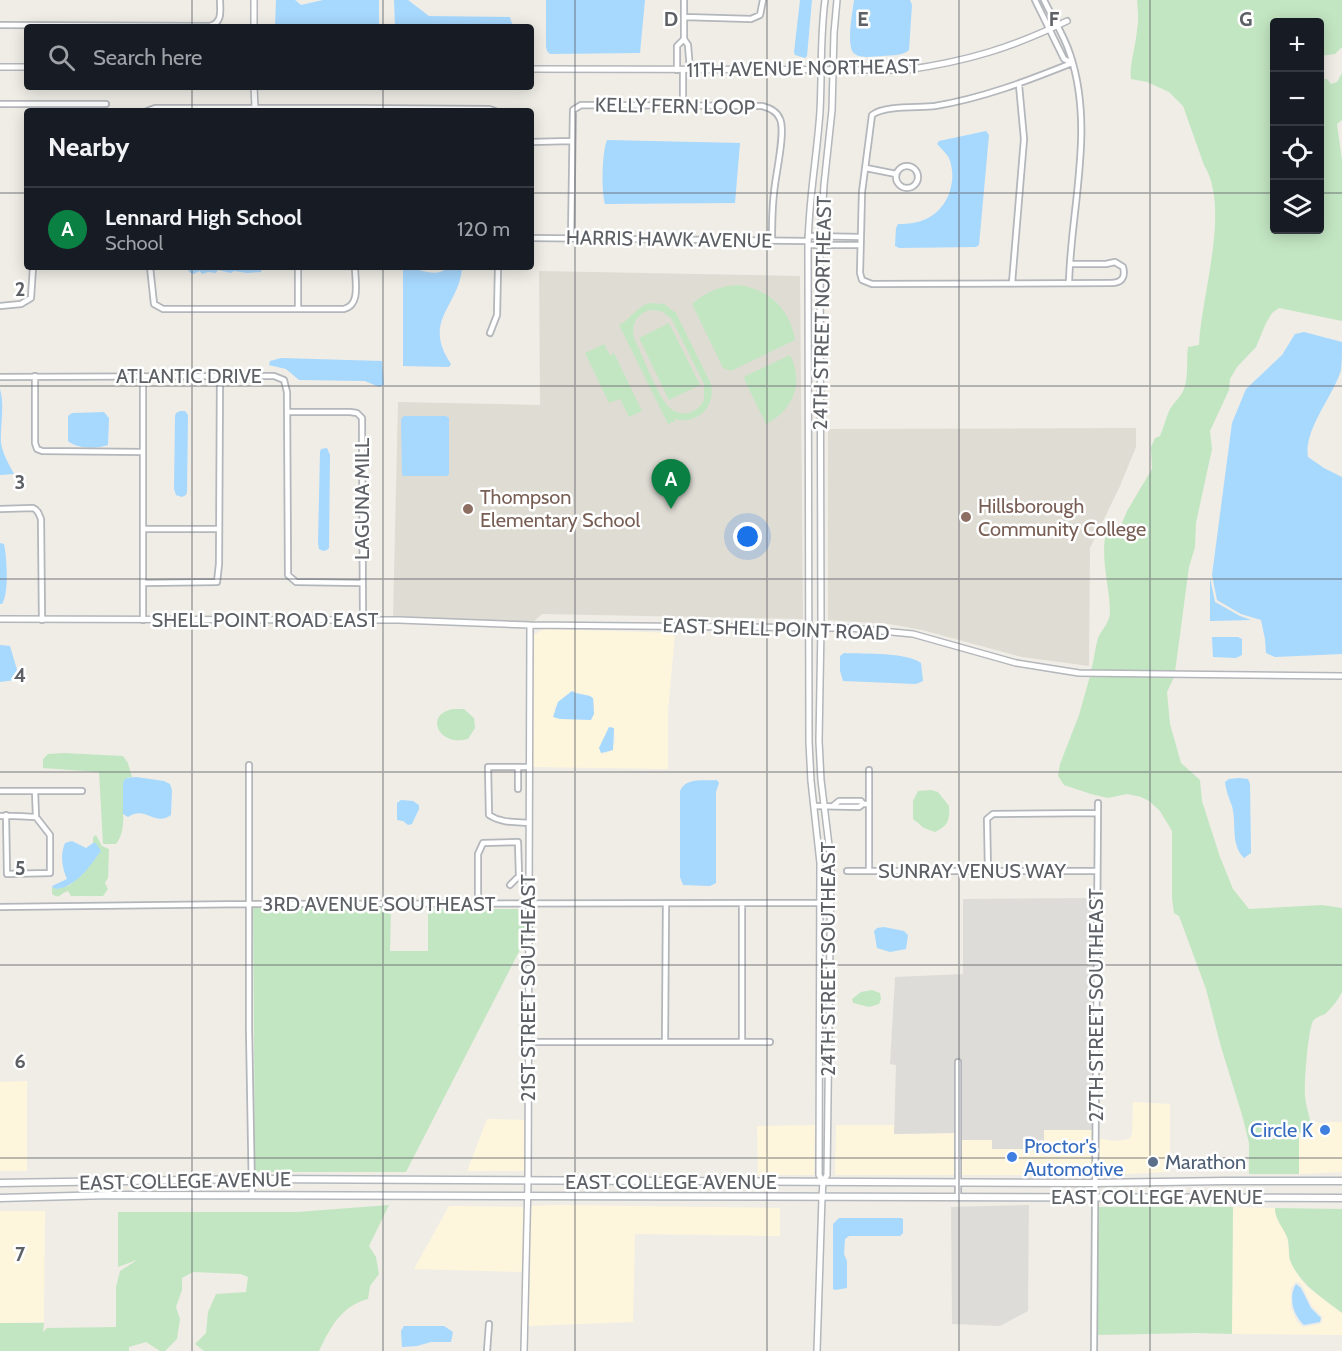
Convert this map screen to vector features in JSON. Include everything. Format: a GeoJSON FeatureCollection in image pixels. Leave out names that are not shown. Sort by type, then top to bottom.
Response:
{"type":"FeatureCollection","features":[{"type":"Feature","properties":{"kind":"main road","name":"EAST COLLEGE AVENUE"},"geometry":{"type":"LineString","coordinates":[[0,1183],[252,1179],[958,1183],[1342,1181]]}},
{"type":"Feature","properties":{"kind":"main road","name":"EAST COLLEGE AVENUE"},"geometry":{"type":"LineString","coordinates":[[0,1198],[252,1196],[1342,1197]]}},
{"type":"Feature","properties":{"kind":"street"},"geometry":{"type":"LineString","coordinates":[[216,24],[220,19],[220,0]]}},
{"type":"Feature","properties":{"kind":"street"},"geometry":{"type":"LineString","coordinates":[[254,0],[254,24]]}},
{"type":"Feature","properties":{"kind":"street"},"geometry":{"type":"LineString","coordinates":[[683,105],[683,70],[688,45],[684,39],[684,0]]}},
{"type":"Feature","properties":{"kind":"street"},"geometry":{"type":"LineString","coordinates":[[684,17],[751,19],[760,15],[763,0]]}},
{"type":"Feature","properties":{"kind":"street","name":"24TH STREET NORTHEAST"},"geometry":{"type":"LineString","coordinates":[[810,627],[808,240],[820,111],[825,0]]}},
{"type":"Feature","properties":{"kind":"street","name":"24TH STREET NORTHEAST"},"geometry":{"type":"LineString","coordinates":[[821,627],[820,236],[832,110],[837,0]]}},
{"type":"Feature","properties":{"kind":"street"},"geometry":{"type":"LineString","coordinates":[[1035,0],[1064,58],[1072,63]]}},
{"type":"Feature","properties":{"kind":"street"},"geometry":{"type":"LineString","coordinates":[[1044,0],[1070,54],[1079,104],[1081,139],[1070,282]]}},
{"type":"Feature","properties":{"kind":"street","name":"11TH AVENUE NORTHEAST"},"geometry":{"type":"LineString","coordinates":[[534,69],[906,70],[939,65],[1004,49],[1067,21]]}},
{"type":"Feature","properties":{"kind":"street"},"geometry":{"type":"LineString","coordinates":[[0,25],[24,25]]}},
{"type":"Feature","properties":{"kind":"street"},"geometry":{"type":"LineString","coordinates":[[683,70],[677,46],[684,39]]}},
{"type":"Feature","properties":{"kind":"street"},"geometry":{"type":"LineString","coordinates":[[1071,264],[1115,262],[1123,267],[1124,276],[1118,283],[867,283],[862,280],[860,273],[860,237],[866,168],[871,120],[876,112],[942,104],[987,95],[1019,85],[1072,63]]}},
{"type":"Feature","properties":{"kind":"street"},"geometry":{"type":"LineString","coordinates":[[0,67],[24,67]]}},
{"type":"Feature","properties":{"kind":"street"},"geometry":{"type":"LineString","coordinates":[[1012,283],[1024,138],[1019,85]]}},
{"type":"Feature","properties":{"kind":"street"},"geometry":{"type":"LineString","coordinates":[[155,108],[255,108],[254,90]]}},
{"type":"Feature","properties":{"kind":"street"},"geometry":{"type":"LineString","coordinates":[[0,104],[106,104]]}},
{"type":"Feature","properties":{"kind":"street","name":"KELLY FERN LOOP"},"geometry":{"type":"LineString","coordinates":[[571,238],[573,110],[580,105],[683,105],[762,106],[772,109],[781,119],[782,130],[774,193],[772,240]]}},
{"type":"Feature","properties":{"kind":"street"},"geometry":{"type":"LineString","coordinates":[[534,142],[571,141]]}},
{"type":"Feature","properties":{"kind":"street"},"geometry":{"type":"LineString","coordinates":[[904,166],[911,166],[917,171],[918,178],[912,187],[904,188],[898,184],[896,174],[904,166]]}},
{"type":"Feature","properties":{"kind":"street"},"geometry":{"type":"LineString","coordinates":[[866,168],[896,174]]}},
{"type":"Feature","properties":{"kind":"street"},"geometry":{"type":"LineString","coordinates":[[808,240],[820,236],[860,237]]}},
{"type":"Feature","properties":{"kind":"street","name":"HARRIS HAWK AVENUE"},"geometry":{"type":"LineString","coordinates":[[534,238],[808,240]]}},
{"type":"Feature","properties":{"kind":"street"},"geometry":{"type":"LineString","coordinates":[[808,240],[820,244],[860,245]]}},
{"type":"Feature","properties":{"kind":"street"},"geometry":{"type":"LineString","coordinates":[[0,306],[21,304],[31,298],[33,270]]}},
{"type":"Feature","properties":{"kind":"street"},"geometry":{"type":"LineString","coordinates":[[150,270],[154,304],[163,309],[350,308],[355,297],[355,270]]}},
{"type":"Feature","properties":{"kind":"street"},"geometry":{"type":"LineString","coordinates":[[298,270],[298,309]]}},
{"type":"Feature","properties":{"kind":"street"},"geometry":{"type":"LineString","coordinates":[[490,333],[497,315],[498,270]]}},
{"type":"Feature","properties":{"kind":"street"},"geometry":{"type":"LineString","coordinates":[[35,376],[35,443],[37,449],[42,451],[143,452]]}},
{"type":"Feature","properties":{"kind":"street"},"geometry":{"type":"LineString","coordinates":[[142,620],[143,376]]}},
{"type":"Feature","properties":{"kind":"street"},"geometry":{"type":"LineString","coordinates":[[142,583],[217,582],[219,572],[220,376]]}},
{"type":"Feature","properties":{"kind":"street","name":"ATLANTIC DRIVE"},"geometry":{"type":"LineString","coordinates":[[0,377],[279,377],[286,384],[288,575],[296,582],[362,583]]}},
{"type":"Feature","properties":{"kind":"street","name":"LAGUNA MILL"},"geometry":{"type":"LineString","coordinates":[[287,412],[350,412],[357,413],[362,418],[363,620]]}},
{"type":"Feature","properties":{"kind":"street"},"geometry":{"type":"LineString","coordinates":[[0,509],[33,508],[40,514],[42,620]]}},
{"type":"Feature","properties":{"kind":"street"},"geometry":{"type":"LineString","coordinates":[[143,529],[219,529]]}},
{"type":"Feature","properties":{"kind":"street","name":"SHELL POINT ROAD EAST"},"geometry":{"type":"LineString","coordinates":[[0,619],[363,620],[530,625]]}},
{"type":"Feature","properties":{"kind":"street","name":"EAST SHELL POINT ROAD"},"geometry":{"type":"LineString","coordinates":[[530,625],[870,629],[913,634],[1016,663],[1079,673],[1342,676]]}},
{"type":"Feature","properties":{"kind":"street","name":"21ST STREET SOUTHEAST"},"geometry":{"type":"LineString","coordinates":[[524,1351],[528,1196],[530,625]]}},
{"type":"Feature","properties":{"kind":"street","name":"24TH STREET SOUTHEAST"},"geometry":{"type":"LineString","coordinates":[[810,627],[809,742],[820,863],[819,1175],[823,1182]]}},
{"type":"Feature","properties":{"kind":"street","name":"24TH STREET SOUTHEAST"},"geometry":{"type":"LineString","coordinates":[[817,1351],[822,1197],[823,1182],[827,1172],[831,862],[819,741],[821,627]]}},
{"type":"Feature","properties":{"kind":"street"},"geometry":{"type":"LineString","coordinates":[[249,765],[249,1028],[252,1196]]}},
{"type":"Feature","properties":{"kind":"street"},"geometry":{"type":"LineString","coordinates":[[529,767],[488,767],[489,815],[507,822],[529,823]]}},
{"type":"Feature","properties":{"kind":"street"},"geometry":{"type":"LineString","coordinates":[[518,767],[518,789]]}},
{"type":"Feature","properties":{"kind":"street"},"geometry":{"type":"LineString","coordinates":[[869,871],[870,770]]}},
{"type":"Feature","properties":{"kind":"street"},"geometry":{"type":"LineString","coordinates":[[0,791],[82,790]]}},
{"type":"Feature","properties":{"kind":"street"},"geometry":{"type":"LineString","coordinates":[[35,791],[36,818],[50,835],[50,873],[7,874],[3,815],[36,818]]}},
{"type":"Feature","properties":{"kind":"street"},"geometry":{"type":"LineString","coordinates":[[814,806],[834,805],[838,801],[861,801],[863,804],[869,804]]}},
{"type":"Feature","properties":{"kind":"street","name":"27TH STREET SOUTHEAST"},"geometry":{"type":"LineString","coordinates":[[1094,1351],[1098,803]]}},
{"type":"Feature","properties":{"kind":"street"},"geometry":{"type":"LineString","coordinates":[[988,871],[987,819],[993,813],[1098,813]]}},
{"type":"Feature","properties":{"kind":"street"},"geometry":{"type":"LineString","coordinates":[[478,905],[477,854],[483,843],[518,842],[519,876]]}},
{"type":"Feature","properties":{"kind":"street","name":"SUNRAY VENUS WAY"},"geometry":{"type":"LineString","coordinates":[[847,871],[1097,871]]}},
{"type":"Feature","properties":{"kind":"street"},"geometry":{"type":"LineString","coordinates":[[510,885],[519,876],[529,875]]}},
{"type":"Feature","properties":{"kind":"street","name":"3RD AVENUE SOUTHEAST"},"geometry":{"type":"LineString","coordinates":[[0,907],[830,903]]}},
{"type":"Feature","properties":{"kind":"street"},"geometry":{"type":"LineString","coordinates":[[665,1042],[666,904]]}},
{"type":"Feature","properties":{"kind":"street"},"geometry":{"type":"LineString","coordinates":[[742,904],[742,1042]]}},
{"type":"Feature","properties":{"kind":"street"},"geometry":{"type":"LineString","coordinates":[[528,1042],[770,1042]]}},
{"type":"Feature","properties":{"kind":"street"},"geometry":{"type":"LineString","coordinates":[[958,1062],[958,1197]]}},
{"type":"Feature","properties":{"kind":"street"},"geometry":{"type":"LineString","coordinates":[[487,1351],[489,1324]]}},
{"type":"Feature","properties":{"kind":"shaded area"},"geometry":{"type":"Polygon","coordinates":[[[539,271],[800,276],[803,619],[542,614],[530,625],[393,618],[398,402],[540,405],[539,271]]]}},
{"type":"Feature","properties":{"kind":"shaded area","name":"Hillsborough Community College"},"geometry":{"type":"Polygon","coordinates":[[[1136,428],[1136,447],[1090,548],[1089,666],[1022,657],[922,630],[889,624],[828,620],[828,429],[1136,428]]]}},
{"type":"Feature","properties":{"kind":"shaded area"},"geometry":{"type":"Polygon","coordinates":[[[544,629],[675,633],[668,711],[668,769],[531,767],[532,636],[544,629]],[[572,691],[558,702],[554,709],[560,719],[594,714],[594,701],[591,696],[572,691]],[[609,727],[599,748],[602,754],[611,751],[615,741],[614,728],[609,727]]]}},
{"type":"Feature","properties":{"kind":"shaded area"},"geometry":{"type":"Polygon","coordinates":[[[1096,898],[1093,1130],[1044,1130],[1044,1149],[992,1149],[992,1140],[961,1140],[960,1059],[956,1059],[956,1133],[894,1134],[896,1065],[890,1064],[895,977],[963,974],[963,899],[1096,898]]]}},
{"type":"Feature","properties":{"kind":"shaded area"},"geometry":{"type":"Polygon","coordinates":[[[27,1081],[27,1171],[0,1171],[0,1082],[27,1081]]]}},
{"type":"Feature","properties":{"kind":"shaded area"},"geometry":{"type":"Polygon","coordinates":[[[1133,1102],[1170,1104],[1170,1172],[1097,1175],[1097,1138],[1115,1141],[1129,1139],[1132,1134],[1133,1102]]]}},
{"type":"Feature","properties":{"kind":"shaded area"},"geometry":{"type":"Polygon","coordinates":[[[487,1119],[526,1120],[525,1171],[467,1171],[487,1119]]]}},
{"type":"Feature","properties":{"kind":"shaded area"},"geometry":{"type":"Polygon","coordinates":[[[1312,1121],[1325,1124],[1342,1122],[1342,1172],[1299,1174],[1299,1133],[1311,1133],[1312,1121]]]}},
{"type":"Feature","properties":{"kind":"shaded area"},"geometry":{"type":"Polygon","coordinates":[[[815,1125],[814,1175],[758,1175],[757,1126],[815,1125]]]}},
{"type":"Feature","properties":{"kind":"shaded area"},"geometry":{"type":"Polygon","coordinates":[[[836,1125],[894,1125],[894,1134],[956,1133],[956,1175],[835,1175],[836,1125]]]}},
{"type":"Feature","properties":{"kind":"shaded area"},"geometry":{"type":"Polygon","coordinates":[[[1044,1130],[1093,1130],[1092,1175],[961,1175],[961,1140],[992,1140],[992,1149],[1043,1149],[1044,1130]]]}},
{"type":"Feature","properties":{"kind":"shaded area"},"geometry":{"type":"Polygon","coordinates":[[[1029,1205],[1028,1311],[1000,1326],[952,1324],[951,1207],[1029,1205]]]}},
{"type":"Feature","properties":{"kind":"shaded area"},"geometry":{"type":"Polygon","coordinates":[[[449,1206],[525,1207],[521,1326],[522,1272],[414,1269],[449,1206]]]}},
{"type":"Feature","properties":{"kind":"shaded area"},"geometry":{"type":"Polygon","coordinates":[[[530,1206],[780,1208],[780,1236],[635,1234],[633,1322],[526,1326],[530,1206]]]}},
{"type":"Feature","properties":{"kind":"shaded area"},"geometry":{"type":"Polygon","coordinates":[[[1233,1207],[1275,1208],[1275,1213],[1287,1236],[1290,1261],[1306,1286],[1342,1313],[1342,1335],[1232,1334],[1233,1207]],[[1295,1282],[1291,1288],[1291,1308],[1297,1322],[1303,1327],[1321,1324],[1323,1317],[1312,1306],[1299,1282],[1295,1282]]]}},
{"type":"Feature","properties":{"kind":"shaded area"},"geometry":{"type":"Polygon","coordinates":[[[0,1211],[45,1211],[44,1322],[0,1323],[0,1211]]]}},
{"type":"Feature","properties":{"kind":"green space"},"geometry":{"type":"Polygon","coordinates":[[[1137,0],[1342,0],[1342,47],[1335,54],[1324,55],[1324,18],[1270,18],[1270,234],[1324,234],[1324,79],[1331,84],[1337,82],[1342,73],[1342,120],[1337,124],[1342,160],[1342,321],[1279,308],[1272,313],[1266,323],[1256,347],[1237,367],[1230,379],[1229,390],[1210,431],[1212,449],[1196,523],[1195,547],[1189,567],[1175,672],[1091,671],[1098,638],[1110,613],[1104,553],[1106,533],[1122,523],[1152,469],[1151,447],[1155,438],[1160,436],[1170,409],[1184,389],[1188,347],[1199,345],[1215,228],[1212,183],[1183,106],[1169,92],[1147,82],[1131,79],[1138,11],[1137,0]]]}},
{"type":"Feature","properties":{"kind":"green space"},"geometry":{"type":"Polygon","coordinates":[[[738,285],[759,291],[776,302],[788,319],[795,340],[731,371],[723,368],[692,304],[713,290],[738,285]]]}},
{"type":"Feature","properties":{"kind":"green space"},"geometry":{"type":"Polygon","coordinates":[[[664,304],[676,313],[711,384],[711,400],[708,407],[698,417],[674,419],[675,421],[668,424],[619,325],[645,305],[664,304]],[[649,310],[638,318],[634,325],[634,338],[665,402],[674,411],[689,413],[698,408],[704,400],[704,384],[671,318],[661,311],[649,310]]]}},
{"type":"Feature","properties":{"kind":"green space"},"geometry":{"type":"Polygon","coordinates":[[[669,323],[700,385],[669,400],[639,338],[669,323]]]}},
{"type":"Feature","properties":{"kind":"green space"},"geometry":{"type":"Polygon","coordinates":[[[604,344],[610,355],[614,353],[642,411],[629,417],[620,399],[609,403],[585,353],[604,344]]]}},
{"type":"Feature","properties":{"kind":"green space"},"geometry":{"type":"Polygon","coordinates":[[[790,355],[796,375],[794,394],[784,411],[766,424],[744,379],[745,376],[790,355]]]}},
{"type":"Feature","properties":{"kind":"green space"},"geometry":{"type":"Polygon","coordinates":[[[1090,676],[1174,677],[1167,692],[1170,724],[1181,763],[1200,780],[1202,801],[1220,857],[1233,889],[1249,909],[1322,905],[1342,908],[1342,992],[1330,1009],[1314,1020],[1311,1026],[1305,1090],[1311,1133],[1299,1133],[1299,1174],[1249,1174],[1249,1143],[1206,989],[1179,916],[1174,913],[1172,831],[1160,811],[1141,797],[1127,794],[1108,798],[1091,794],[1064,785],[1058,776],[1090,676]]]}},
{"type":"Feature","properties":{"kind":"green space"},"geometry":{"type":"Polygon","coordinates":[[[464,709],[474,718],[475,728],[468,739],[449,738],[438,729],[439,717],[444,712],[464,709]]]}},
{"type":"Feature","properties":{"kind":"green space"},"geometry":{"type":"Polygon","coordinates":[[[48,754],[123,756],[128,763],[132,777],[126,778],[124,786],[122,829],[116,844],[103,844],[99,772],[43,768],[43,759],[48,754]]]}},
{"type":"Feature","properties":{"kind":"green space"},"geometry":{"type":"Polygon","coordinates":[[[918,791],[938,792],[949,806],[947,822],[935,832],[924,828],[913,819],[913,801],[918,791]]]}},
{"type":"Feature","properties":{"kind":"green space"},"geometry":{"type":"Polygon","coordinates":[[[96,835],[102,846],[109,849],[108,878],[105,883],[108,889],[103,896],[71,896],[68,891],[58,896],[52,894],[52,887],[56,889],[70,885],[78,877],[96,844],[93,843],[93,837],[96,835]]]}},
{"type":"Feature","properties":{"kind":"green space"},"geometry":{"type":"Polygon","coordinates":[[[391,907],[390,951],[428,951],[428,909],[526,909],[526,938],[406,1172],[255,1172],[253,908],[391,907]]]}},
{"type":"Feature","properties":{"kind":"green space"},"geometry":{"type":"Polygon","coordinates":[[[872,990],[880,993],[879,1004],[869,1007],[853,1003],[852,999],[861,992],[872,990]]]}},
{"type":"Feature","properties":{"kind":"green space"},"geometry":{"type":"Polygon","coordinates":[[[389,1205],[369,1246],[376,1257],[379,1274],[370,1286],[368,1299],[344,1312],[332,1326],[319,1351],[204,1351],[195,1344],[206,1333],[208,1312],[216,1294],[246,1292],[248,1277],[241,1274],[193,1272],[182,1278],[182,1290],[176,1307],[180,1319],[177,1339],[165,1351],[160,1351],[146,1342],[129,1347],[129,1351],[0,1351],[0,1323],[44,1323],[43,1332],[47,1328],[116,1327],[116,1287],[120,1271],[137,1260],[118,1267],[118,1212],[297,1212],[389,1205]]]}},
{"type":"Feature","properties":{"kind":"green space"},"geometry":{"type":"Polygon","coordinates":[[[1097,1207],[1233,1207],[1232,1334],[1096,1335],[1097,1207]]]}},
{"type":"Feature","properties":{"kind":"green space"},"geometry":{"type":"Polygon","coordinates":[[[1275,1208],[1342,1209],[1342,1313],[1312,1290],[1294,1269],[1289,1257],[1288,1240],[1275,1208]]]}},
{"type":"Feature","properties":{"kind":"water"},"geometry":{"type":"Polygon","coordinates":[[[276,0],[295,0],[301,5],[323,0],[379,0],[379,24],[275,24],[276,0]]]}},
{"type":"Feature","properties":{"kind":"water"},"geometry":{"type":"Polygon","coordinates":[[[394,0],[408,0],[429,16],[510,17],[512,24],[395,24],[394,0]]]}},
{"type":"Feature","properties":{"kind":"water"},"geometry":{"type":"Polygon","coordinates":[[[546,0],[645,0],[640,53],[550,54],[546,46],[546,0]]]}},
{"type":"Feature","properties":{"kind":"water"},"geometry":{"type":"Polygon","coordinates":[[[800,0],[812,0],[805,58],[795,55],[794,52],[800,0]]]}},
{"type":"Feature","properties":{"kind":"water"},"geometry":{"type":"Polygon","coordinates":[[[854,0],[910,0],[912,5],[909,50],[900,54],[883,56],[864,57],[855,54],[850,45],[854,0]]]}},
{"type":"Feature","properties":{"kind":"water"},"geometry":{"type":"Polygon","coordinates":[[[986,131],[989,135],[979,245],[976,247],[899,248],[895,246],[898,224],[926,219],[940,208],[949,193],[951,167],[949,158],[937,144],[939,141],[986,131]]]}},
{"type":"Feature","properties":{"kind":"water"},"geometry":{"type":"Polygon","coordinates":[[[607,140],[740,143],[735,203],[605,204],[603,172],[607,140]]]}},
{"type":"Feature","properties":{"kind":"water"},"geometry":{"type":"Polygon","coordinates":[[[189,270],[218,270],[216,273],[202,274],[200,271],[193,274],[189,270]]]}},
{"type":"Feature","properties":{"kind":"water"},"geometry":{"type":"Polygon","coordinates":[[[218,270],[261,270],[261,272],[234,271],[231,273],[218,270]]]}},
{"type":"Feature","properties":{"kind":"water"},"geometry":{"type":"Polygon","coordinates":[[[403,270],[432,273],[462,270],[460,281],[441,324],[440,336],[443,349],[451,364],[449,367],[403,366],[403,270]]]}},
{"type":"Feature","properties":{"kind":"water"},"geometry":{"type":"Polygon","coordinates":[[[1304,332],[1342,342],[1341,370],[1314,424],[1308,457],[1342,477],[1342,654],[1275,657],[1266,653],[1261,620],[1241,614],[1217,600],[1212,575],[1232,423],[1246,389],[1282,355],[1295,334],[1304,332]]]}},
{"type":"Feature","properties":{"kind":"water"},"geometry":{"type":"Polygon","coordinates":[[[281,358],[382,361],[384,385],[379,387],[365,381],[299,380],[286,369],[269,365],[270,361],[281,358]]]}},
{"type":"Feature","properties":{"kind":"water"},"geometry":{"type":"Polygon","coordinates":[[[0,389],[1,443],[14,474],[0,475],[0,389]]]}},
{"type":"Feature","properties":{"kind":"water"},"geometry":{"type":"Polygon","coordinates":[[[180,411],[185,411],[188,415],[187,492],[182,497],[176,495],[174,489],[175,416],[180,411]]]}},
{"type":"Feature","properties":{"kind":"water"},"geometry":{"type":"Polygon","coordinates":[[[104,412],[109,418],[108,445],[87,448],[76,446],[68,441],[68,416],[72,413],[104,412]]]}},
{"type":"Feature","properties":{"kind":"water"},"geometry":{"type":"Polygon","coordinates":[[[404,416],[446,416],[449,418],[449,474],[447,476],[403,476],[401,419],[404,416]]]}},
{"type":"Feature","properties":{"kind":"water"},"geometry":{"type":"Polygon","coordinates":[[[327,448],[330,455],[329,548],[323,551],[319,549],[318,543],[320,452],[321,449],[327,448]]]}},
{"type":"Feature","properties":{"kind":"water"},"geometry":{"type":"Polygon","coordinates":[[[0,543],[4,544],[7,566],[6,592],[2,604],[0,604],[0,543]]]}},
{"type":"Feature","properties":{"kind":"water"},"geometry":{"type":"Polygon","coordinates":[[[1210,578],[1215,602],[1251,620],[1210,621],[1210,578]]]}},
{"type":"Feature","properties":{"kind":"water"},"geometry":{"type":"Polygon","coordinates":[[[1212,637],[1242,639],[1242,655],[1236,658],[1213,657],[1212,637]]]}},
{"type":"Feature","properties":{"kind":"water"},"geometry":{"type":"Polygon","coordinates":[[[0,645],[10,646],[18,673],[15,680],[0,682],[0,645]]]}},
{"type":"Feature","properties":{"kind":"water"},"geometry":{"type":"Polygon","coordinates":[[[844,653],[884,654],[914,659],[921,663],[923,681],[916,684],[843,681],[840,656],[844,653]]]}},
{"type":"Feature","properties":{"kind":"water"},"geometry":{"type":"Polygon","coordinates":[[[572,691],[593,698],[594,714],[591,720],[553,717],[558,702],[572,691]]]}},
{"type":"Feature","properties":{"kind":"water"},"geometry":{"type":"Polygon","coordinates":[[[609,727],[614,728],[613,750],[601,753],[599,748],[609,727]]]}},
{"type":"Feature","properties":{"kind":"water"},"geometry":{"type":"Polygon","coordinates":[[[136,777],[170,784],[172,790],[171,815],[160,819],[140,813],[128,817],[123,814],[123,782],[126,778],[136,777]]]}},
{"type":"Feature","properties":{"kind":"water"},"geometry":{"type":"Polygon","coordinates":[[[1239,778],[1248,779],[1250,784],[1251,853],[1244,858],[1237,846],[1232,806],[1225,782],[1239,778]]]}},
{"type":"Feature","properties":{"kind":"water"},"geometry":{"type":"Polygon","coordinates":[[[717,780],[719,783],[716,792],[716,883],[710,886],[683,885],[680,877],[680,791],[690,782],[717,780]]]}},
{"type":"Feature","properties":{"kind":"water"},"geometry":{"type":"Polygon","coordinates":[[[401,800],[413,801],[419,805],[412,824],[408,825],[397,820],[397,803],[401,800]]]}},
{"type":"Feature","properties":{"kind":"water"},"geometry":{"type":"Polygon","coordinates":[[[72,841],[86,848],[96,843],[101,851],[76,880],[70,885],[56,889],[52,886],[67,879],[62,857],[65,843],[72,841]]]}},
{"type":"Feature","properties":{"kind":"water"},"geometry":{"type":"Polygon","coordinates":[[[884,927],[904,931],[908,935],[906,949],[890,952],[877,948],[874,931],[884,927]]]}},
{"type":"Feature","properties":{"kind":"water"},"geometry":{"type":"Polygon","coordinates":[[[839,1218],[901,1218],[903,1219],[903,1233],[900,1236],[849,1236],[845,1239],[847,1288],[835,1290],[833,1289],[833,1224],[839,1218]]]}},
{"type":"Feature","properties":{"kind":"water"},"geometry":{"type":"Polygon","coordinates":[[[1296,1284],[1301,1288],[1311,1308],[1321,1318],[1320,1322],[1304,1325],[1297,1316],[1292,1300],[1296,1284]]]}},
{"type":"Feature","properties":{"kind":"water"},"geometry":{"type":"Polygon","coordinates":[[[404,1326],[444,1326],[453,1332],[451,1342],[431,1342],[402,1347],[401,1331],[404,1326]]]}},
{"type":"Feature","properties":{"kind":"place","name":"Thompson Elementary School"},"geometry":{"type":"Point","coordinates":[468,509]}},
{"type":"Feature","properties":{"kind":"place","name":"Lennard High School"},"geometry":{"type":"Point","coordinates":[671,509]}},
{"type":"Feature","properties":{"kind":"place","name":"Hillsborough Community College"},"geometry":{"type":"Point","coordinates":[966,517]}},
{"type":"Feature","properties":{"kind":"place","name":"Circle K"},"geometry":{"type":"Point","coordinates":[1325,1130]}},
{"type":"Feature","properties":{"kind":"place","name":"Proctor's Automotive"},"geometry":{"type":"Point","coordinates":[1012,1157]}},
{"type":"Feature","properties":{"kind":"place","name":"Marathon"},"geometry":{"type":"Point","coordinates":[1153,1162]}}]}
